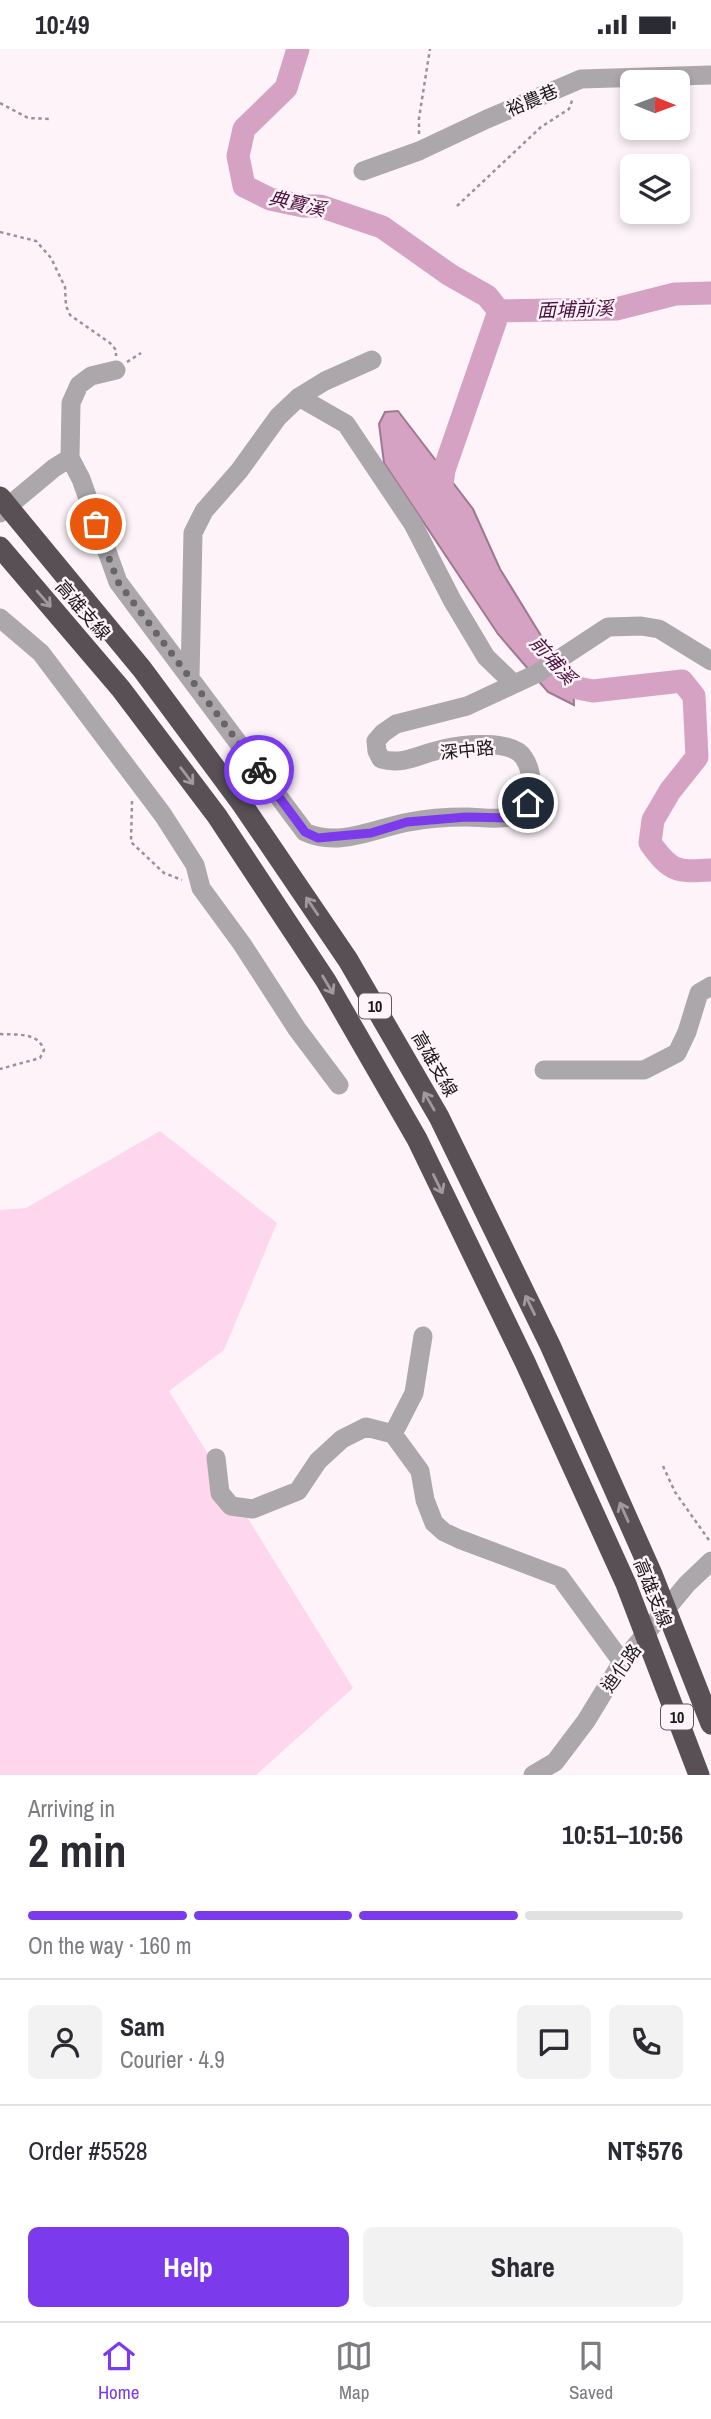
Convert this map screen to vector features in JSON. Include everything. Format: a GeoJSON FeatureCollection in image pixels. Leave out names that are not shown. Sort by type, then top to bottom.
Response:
{"type":"FeatureCollection","features":[{"type":"Feature","properties":{"kind":"highway","name":"高雄支線"},"geometry":{"type":"LineString","coordinates":[[0,497],[142,669],[242,803],[348,960],[439,1117],[550,1345],[652,1574],[711,1724]]}},
{"type":"Feature","properties":{"kind":"highway","name":"高雄支線"},"geometry":{"type":"LineString","coordinates":[[0,547],[121,689],[217,816],[326,981],[417,1139],[525,1361],[626,1584],[699,1775]]}},
{"type":"Feature","properties":{"kind":"street","name":"裕農巷"},"geometry":{"type":"LineString","coordinates":[[363,171],[419,151],[581,79],[711,75]]}},
{"type":"Feature","properties":{"kind":"street"},"geometry":{"type":"LineString","coordinates":[[190,678],[193,533],[204,511],[239,471],[278,417],[299,397],[325,381],[372,360]]}},
{"type":"Feature","properties":{"kind":"street","name":"深中路"},"geometry":{"type":"LineString","coordinates":[[116,370],[92,376],[79,385],[71,403],[62,463],[81,479],[118,582],[305,832],[318,838],[371,833],[407,822],[466,817],[509,818],[524,810],[531,787],[529,771],[524,757],[514,748],[496,745],[442,749],[412,759],[390,761],[382,759],[377,751],[376,741],[396,724],[467,706],[538,673],[608,627],[641,626],[659,629],[711,661]]}},
{"type":"Feature","properties":{"kind":"street"},"geometry":{"type":"LineString","coordinates":[[299,397],[345,424],[413,524],[452,600],[486,657],[514,684]]}},
{"type":"Feature","properties":{"kind":"street"},"geometry":{"type":"LineString","coordinates":[[0,513],[62,463]]}},
{"type":"Feature","properties":{"kind":"street"},"geometry":{"type":"LineString","coordinates":[[0,618],[41,653],[163,815],[195,865],[201,888],[242,944],[297,1029],[339,1085]]}},
{"type":"Feature","properties":{"kind":"street"},"geometry":{"type":"LineString","coordinates":[[544,1070],[644,1070],[677,1053],[687,1032],[699,993],[711,986]]}},
{"type":"Feature","properties":{"kind":"street"},"geometry":{"type":"LineString","coordinates":[[393,1434],[414,1393],[423,1336]]}},
{"type":"Feature","properties":{"kind":"street"},"geometry":{"type":"LineString","coordinates":[[216,1458],[223,1498],[231,1506],[253,1509],[298,1491],[318,1461],[342,1439],[366,1427],[393,1434],[420,1471],[425,1500],[434,1523],[458,1539],[560,1577],[622,1662]]}},
{"type":"Feature","properties":{"kind":"street","name":"迪化路"},"geometry":{"type":"LineString","coordinates":[[533,1775],[555,1762],[586,1721],[622,1662],[687,1584],[711,1561]]}},
{"type":"Feature","properties":{"kind":"path"},"geometry":{"type":"LineString","coordinates":[[419,151],[419,118],[430,49]]}},
{"type":"Feature","properties":{"kind":"path"},"geometry":{"type":"LineString","coordinates":[[457,206],[541,127],[569,109],[581,79]]}},
{"type":"Feature","properties":{"kind":"path"},"geometry":{"type":"LineString","coordinates":[[0,103],[28,118],[50,118]]}},
{"type":"Feature","properties":{"kind":"path"},"geometry":{"type":"LineString","coordinates":[[0,232],[36,241],[51,258],[65,287],[66,306],[70,315],[116,350],[116,370]]}},
{"type":"Feature","properties":{"kind":"path"},"geometry":{"type":"LineString","coordinates":[[132,776],[131,842],[164,873],[201,888]]}},
{"type":"Feature","properties":{"kind":"path"},"geometry":{"type":"LineString","coordinates":[[0,1034],[32,1036],[42,1043],[44,1051],[40,1058],[0,1069]]}},
{"type":"Feature","properties":{"kind":"path"},"geometry":{"type":"LineString","coordinates":[[663,1467],[675,1492],[711,1543]]}},
{"type":"Feature","properties":{"kind":"shaded area"},"geometry":{"type":"Polygon","coordinates":[[[160,1131],[277,1223],[224,1350],[169,1391],[353,1688],[256,1775],[0,1775],[0,1210],[26,1208],[160,1131]]]}},
{"type":"Feature","properties":{"kind":"water"},"geometry":{"type":"Polygon","coordinates":[[[398,411],[473,509],[500,569],[543,639],[573,672],[574,705],[548,692],[498,634],[384,463],[379,424],[385,412],[398,411]]]}},
{"type":"Feature","properties":{"kind":"waterway","name":"典寶溪"},"geometry":{"type":"LineString","coordinates":[[298,49],[286,88],[244,129],[238,156],[244,186],[270,199],[303,206],[320,206],[382,227],[450,275],[487,296],[499,311],[616,309],[675,294],[711,293]]}},
{"type":"Feature","properties":{"kind":"waterway","name":"前埔溪"},"geometry":{"type":"LineString","coordinates":[[440,500],[444,470],[499,311]]}},
{"type":"Feature","properties":{"kind":"waterway","name":"前埔溪"},"geometry":{"type":"LineString","coordinates":[[552,662],[572,687],[593,691],[682,681],[694,696],[697,757],[670,791],[653,820],[650,843],[663,860],[675,868],[690,871],[711,870]]}},
{"type":"Feature","properties":{"kind":"way so far"},"geometry":{"type":"LineString","coordinates":[[96,524],[118,582],[259,770]]}},
{"type":"Feature","properties":{"kind":"route"},"geometry":{"type":"LineString","coordinates":[[259,770],[305,832],[318,838],[371,833],[407,822],[466,817],[509,818],[524,810],[528,803]]}},
{"type":"Feature","properties":{"kind":"water label","name":"面埔前溪"},"geometry":{"type":"Point","coordinates":[575,309]}}]}
